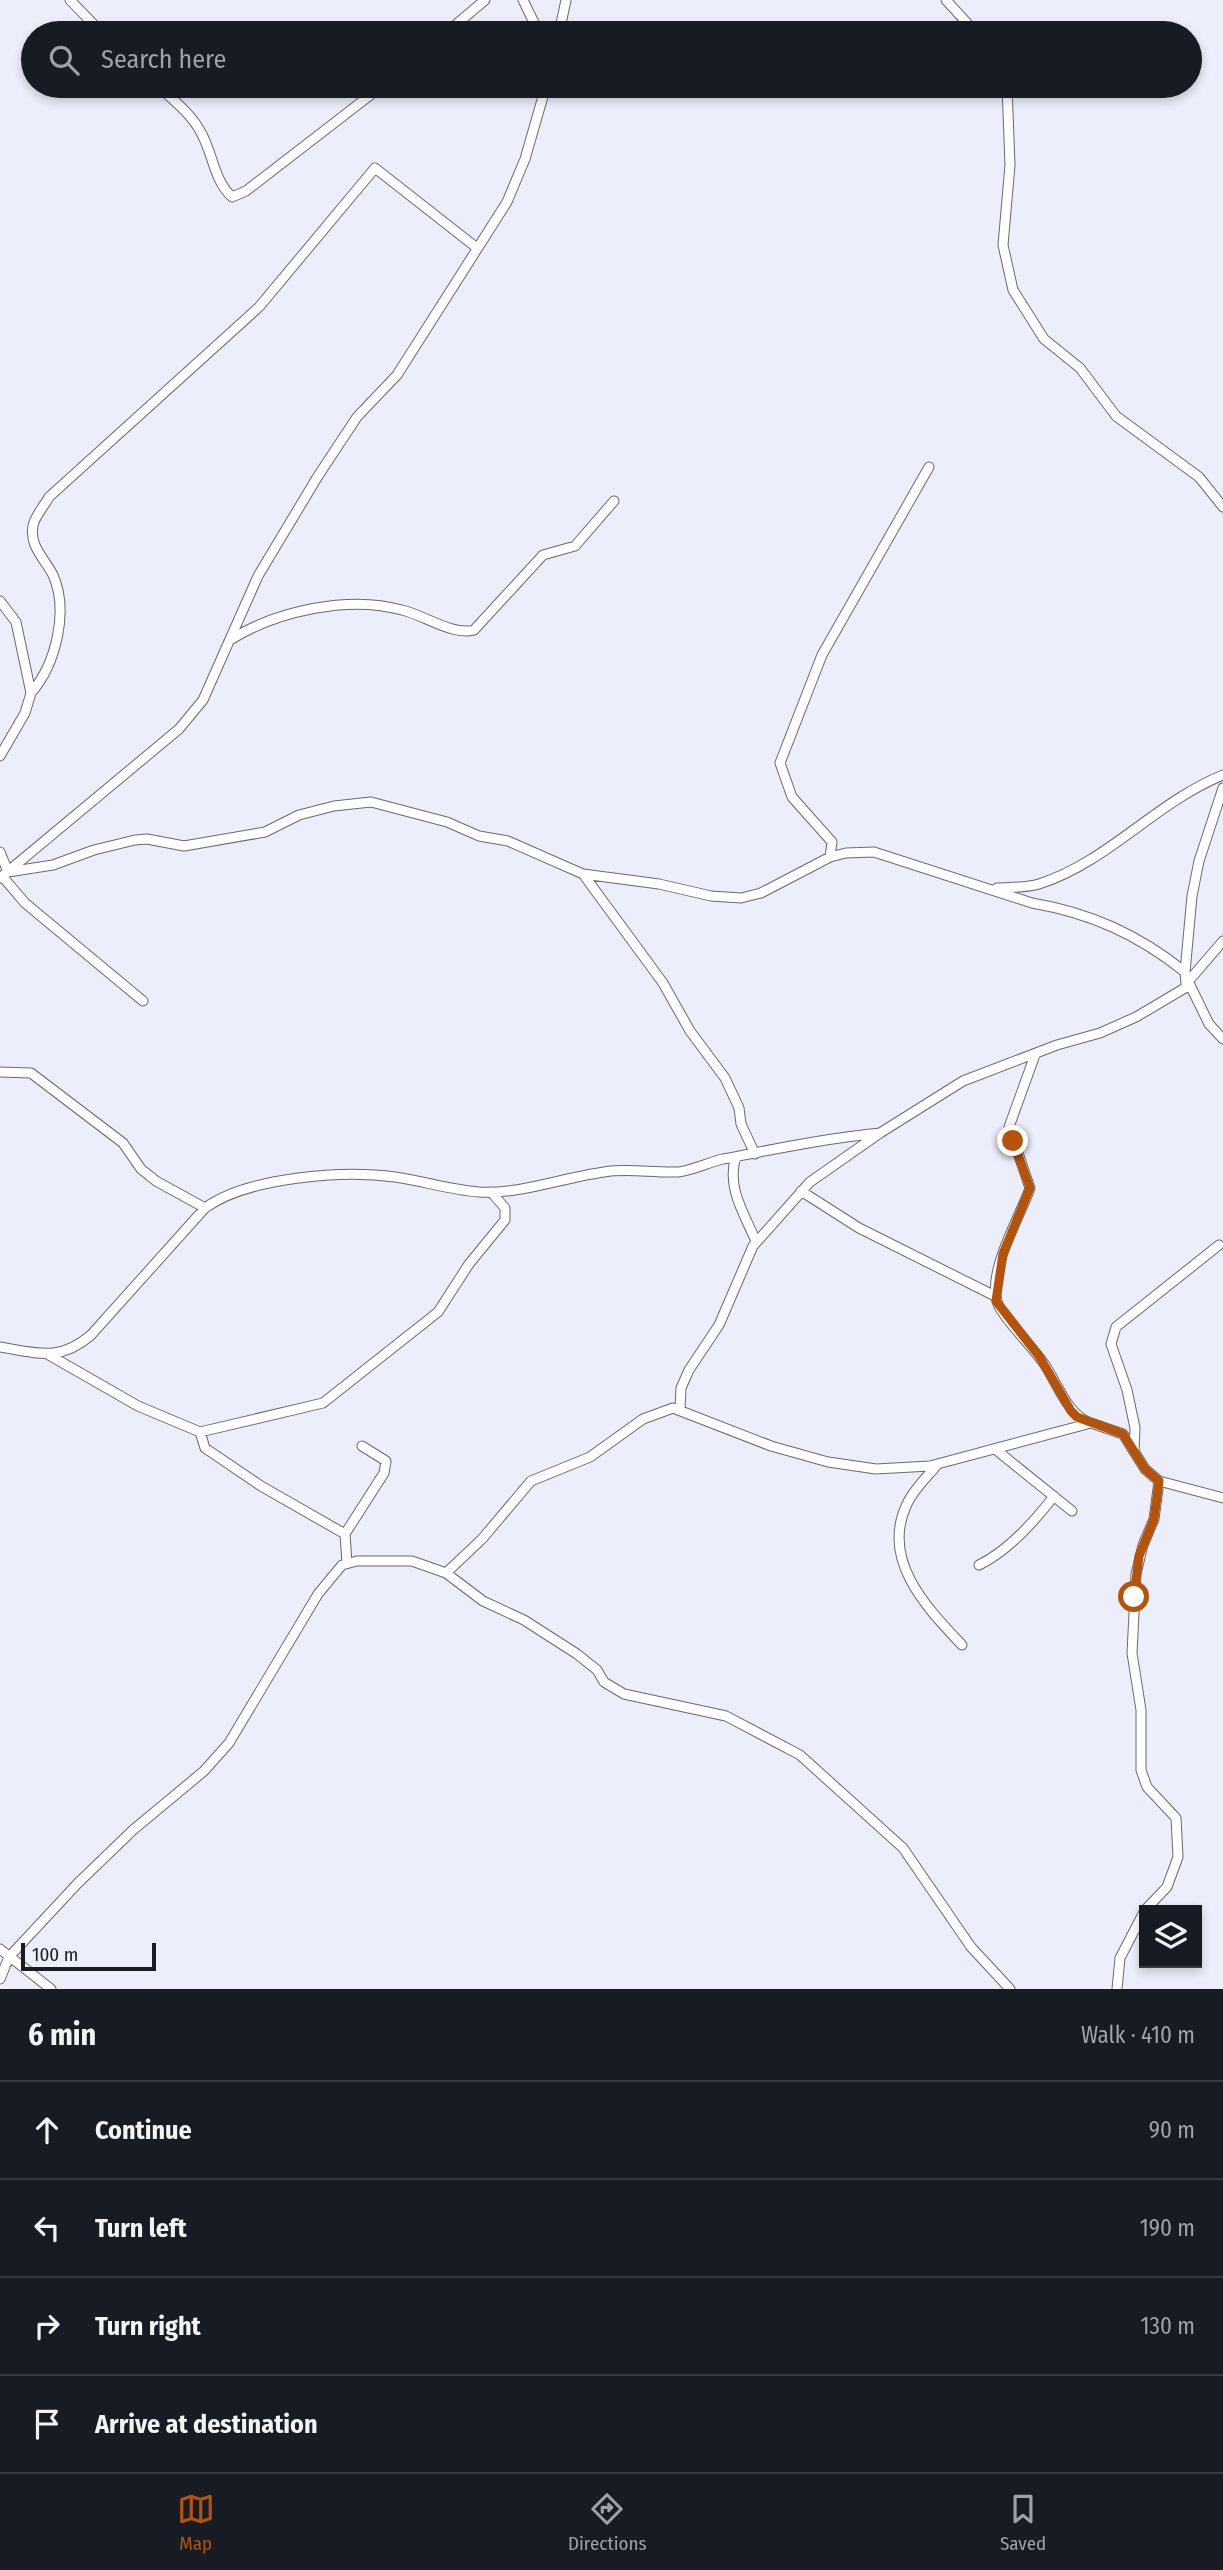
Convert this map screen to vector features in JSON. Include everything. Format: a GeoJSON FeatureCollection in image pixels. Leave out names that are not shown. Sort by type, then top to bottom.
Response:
{"type":"FeatureCollection","features":[{"type":"Feature","properties":{"kind":"street"},"geometry":{"type":"LineString","coordinates":[[70,0],[91,21]]}},
{"type":"Feature","properties":{"kind":"street"},"geometry":{"type":"LineString","coordinates":[[460,21],[485,0]]}},
{"type":"Feature","properties":{"kind":"street"},"geometry":{"type":"LineString","coordinates":[[523,0],[533,21]]}},
{"type":"Feature","properties":{"kind":"street"},"geometry":{"type":"LineString","coordinates":[[562,21],[566,0]]}},
{"type":"Feature","properties":{"kind":"street"},"geometry":{"type":"LineString","coordinates":[[946,0],[965,21]]}},
{"type":"Feature","properties":{"kind":"street"},"geometry":{"type":"LineString","coordinates":[[171,98],[192,118],[201,131],[220,183],[232,197],[246,191],[366,98]]}},
{"type":"Feature","properties":{"kind":"street"},"geometry":{"type":"LineString","coordinates":[[3,875],[179,729],[204,700],[258,576],[318,476],[357,417],[397,375],[517,181],[542,98]]}},
{"type":"Feature","properties":{"kind":"street"},"geometry":{"type":"LineString","coordinates":[[1007,98],[1010,165],[1003,245],[1013,290],[1044,340],[1080,368],[1116,416],[1199,477],[1223,507]]}},
{"type":"Feature","properties":{"kind":"street"},"geometry":{"type":"LineString","coordinates":[[0,757],[25,713],[31,693],[42,681],[62,610],[52,575],[37,553],[33,525],[50,497],[259,307],[375,167],[477,248]]}},
{"type":"Feature","properties":{"kind":"street"},"geometry":{"type":"LineString","coordinates":[[830,858],[832,842],[792,797],[780,764],[822,655],[929,467]]}},
{"type":"Feature","properties":{"kind":"street"},"geometry":{"type":"LineString","coordinates":[[230,640],[276,619],[337,606],[381,605],[426,617],[460,631],[474,630],[543,555],[575,546],[614,501]]}},
{"type":"Feature","properties":{"kind":"street"},"geometry":{"type":"LineString","coordinates":[[0,601],[16,622],[31,693]]}},
{"type":"Feature","properties":{"kind":"street"},"geometry":{"type":"LineString","coordinates":[[991,889],[1028,887],[1064,874],[1123,839],[1178,797],[1223,775]]}},
{"type":"Feature","properties":{"kind":"street"},"geometry":{"type":"LineString","coordinates":[[1223,788],[1199,862],[1192,896],[1185,972],[1188,985],[1209,1024],[1223,1039]]}},
{"type":"Feature","properties":{"kind":"street"},"geometry":{"type":"LineString","coordinates":[[3,875],[53,865],[94,850],[135,840],[147,839],[184,846],[265,832],[310,812],[371,802],[447,822],[479,836],[508,841],[583,874],[659,884],[711,896],[741,898],[761,893],[830,858],[846,853],[886,854],[991,889],[1101,921],[1156,948],[1185,972]]}},
{"type":"Feature","properties":{"kind":"street"},"geometry":{"type":"LineString","coordinates":[[0,852],[3,875],[25,903],[143,1000]]}},
{"type":"Feature","properties":{"kind":"street"},"geometry":{"type":"LineString","coordinates":[[583,874],[663,983],[690,1031],[725,1078],[755,1154]]}},
{"type":"Feature","properties":{"kind":"street"},"geometry":{"type":"LineString","coordinates":[[680,1409],[681,1388],[689,1370],[719,1325],[737,1277],[756,1241],[801,1191],[880,1133],[962,1081],[1124,1022],[1188,985],[1223,941]]}},
{"type":"Feature","properties":{"kind":"street"},"geometry":{"type":"LineString","coordinates":[[1035,1055],[1009,1127],[1030,1188],[1003,1254],[995,1296],[1000,1309],[1039,1356],[1071,1411],[1091,1423],[1119,1431],[1145,1469],[1159,1481],[1223,1498]]}},
{"type":"Feature","properties":{"kind":"street"},"geometry":{"type":"LineString","coordinates":[[0,1072],[31,1073],[123,1143],[141,1169],[156,1181],[205,1208]]}},
{"type":"Feature","properties":{"kind":"street"},"geometry":{"type":"LineString","coordinates":[[48,1355],[77,1345],[91,1335],[205,1208],[222,1196],[233,1193],[319,1177],[391,1177],[491,1192],[532,1189],[604,1172],[681,1172],[694,1165],[880,1133]]}},
{"type":"Feature","properties":{"kind":"street"},"geometry":{"type":"LineString","coordinates":[[736,1157],[731,1171],[736,1198],[756,1241]]}},
{"type":"Feature","properties":{"kind":"street"},"geometry":{"type":"LineString","coordinates":[[801,1191],[859,1228],[995,1296]]}},
{"type":"Feature","properties":{"kind":"street"},"geometry":{"type":"LineString","coordinates":[[0,1347],[48,1355],[138,1406],[200,1432],[327,1401],[438,1312],[469,1264],[505,1220],[505,1208],[491,1192]]}},
{"type":"Feature","properties":{"kind":"street"},"geometry":{"type":"LineString","coordinates":[[1134,1451],[1135,1428],[1127,1390],[1111,1345],[1111,1334],[1116,1327],[1219,1245]]}},
{"type":"Feature","properties":{"kind":"street"},"geometry":{"type":"LineString","coordinates":[[446,1573],[482,1539],[531,1481],[590,1457],[643,1419],[680,1409],[771,1446],[828,1462],[876,1469],[938,1464],[1091,1423]]}},
{"type":"Feature","properties":{"kind":"street"},"geometry":{"type":"LineString","coordinates":[[200,1432],[205,1448],[261,1486],[345,1534]]}},
{"type":"Feature","properties":{"kind":"street"},"geometry":{"type":"LineString","coordinates":[[347,1563],[345,1534],[384,1473],[386,1461],[362,1446]]}},
{"type":"Feature","properties":{"kind":"street"},"geometry":{"type":"LineString","coordinates":[[995,1449],[1072,1511]]}},
{"type":"Feature","properties":{"kind":"street"},"geometry":{"type":"LineString","coordinates":[[938,1464],[907,1503],[900,1541],[902,1563],[911,1585],[962,1645]]}},
{"type":"Feature","properties":{"kind":"street"},"geometry":{"type":"LineString","coordinates":[[1150,1905],[1167,1887],[1178,1857],[1176,1818],[1147,1787],[1140,1770],[1141,1710],[1132,1653],[1136,1574],[1143,1545],[1154,1519],[1159,1481]]}},
{"type":"Feature","properties":{"kind":"street"},"geometry":{"type":"LineString","coordinates":[[979,1565],[992,1559],[1038,1517],[1054,1496]]}},
{"type":"Feature","properties":{"kind":"street"},"geometry":{"type":"LineString","coordinates":[[0,1979],[9,1956],[103,1858],[204,1771],[229,1743],[332,1574],[347,1563],[412,1561],[446,1573],[483,1601],[524,1620],[577,1654],[597,1670],[604,1682],[624,1694],[726,1716],[800,1755],[903,1848],[971,1947],[1010,1989]]}},
{"type":"Feature","properties":{"kind":"street"},"geometry":{"type":"LineString","coordinates":[[1117,1989],[1120,1958],[1139,1922]]}},
{"type":"Feature","properties":{"kind":"street"},"geometry":{"type":"LineString","coordinates":[[0,1949],[51,1989]]}},
{"type":"Feature","properties":{"kind":"route"},"geometry":{"type":"LineString","coordinates":[[1013,1141],[1030,1181],[1030,1188],[1003,1254],[995,1293],[996,1301],[1039,1356],[1071,1411],[1077,1417],[1123,1434],[1145,1469],[1159,1481],[1154,1519],[1139,1556],[1134,1597]]}}]}
